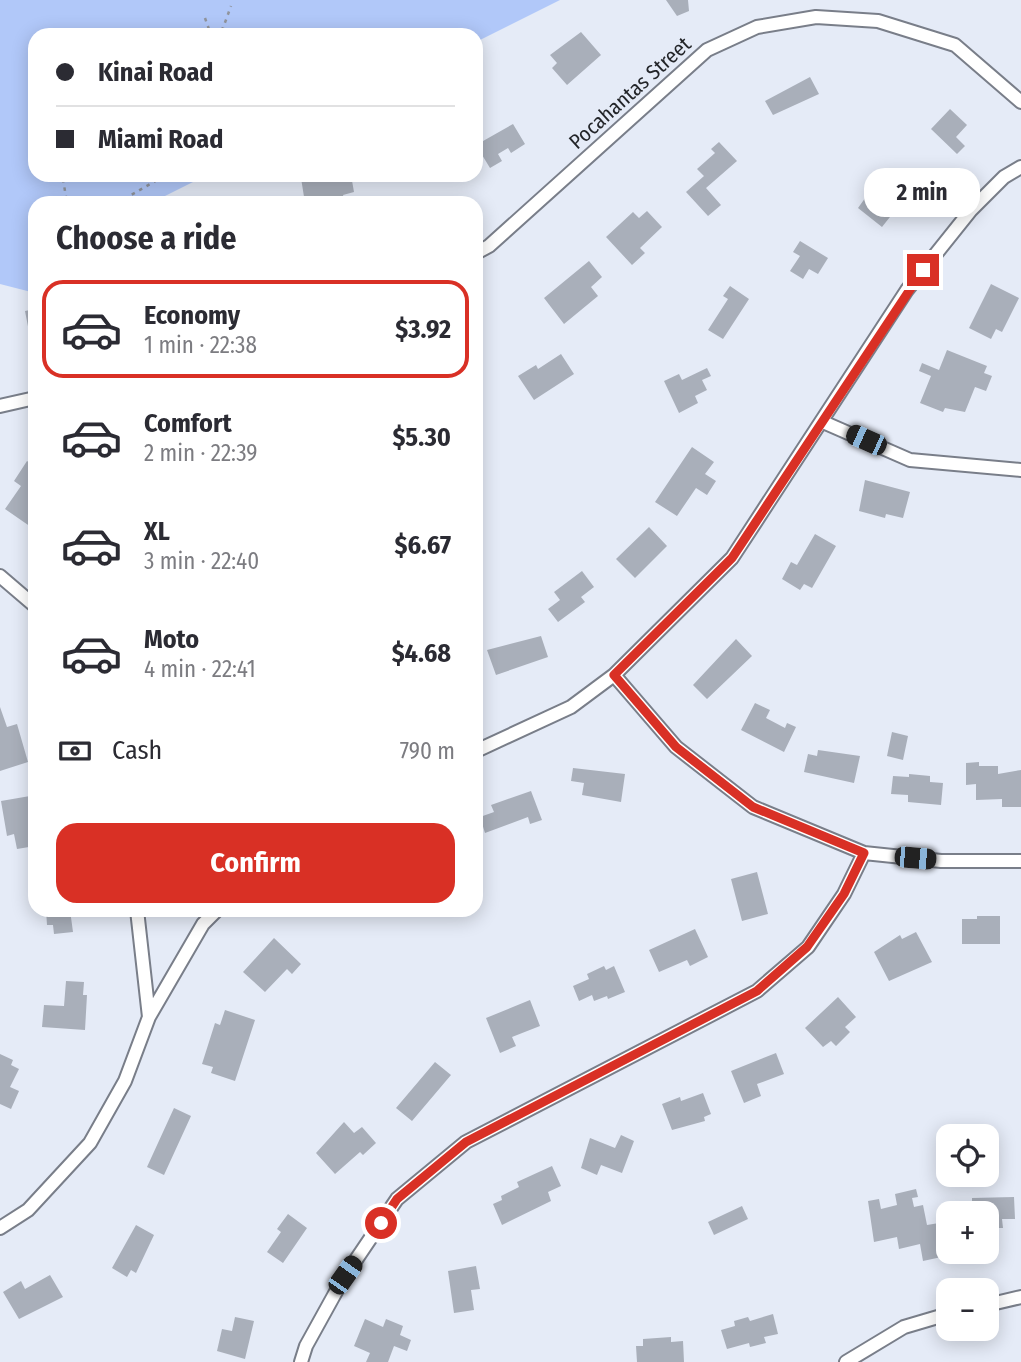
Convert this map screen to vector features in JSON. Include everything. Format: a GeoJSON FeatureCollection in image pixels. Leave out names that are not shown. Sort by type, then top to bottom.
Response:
{"type":"FeatureCollection","features":[{"type":"Feature","properties":{"kind":"street","name":"Pocahantas Street"},"geometry":{"type":"LineString","coordinates":[[483,249],[707,50],[757,27],[816,17],[877,21],[955,45],[1021,102]]}},
{"type":"Feature","properties":{"kind":"street"},"geometry":{"type":"LineString","coordinates":[[483,748],[571,706],[614,675],[732,558],[907,290],[971,210],[1004,177],[1021,167]]}},
{"type":"Feature","properties":{"kind":"street"},"geometry":{"type":"LineString","coordinates":[[0,406],[28,400]]}},
{"type":"Feature","properties":{"kind":"street"},"geometry":{"type":"LineString","coordinates":[[823,422],[910,460],[1021,470]]}},
{"type":"Feature","properties":{"kind":"street"},"geometry":{"type":"LineString","coordinates":[[0,576],[28,600]]}},
{"type":"Feature","properties":{"kind":"street"},"geometry":{"type":"LineString","coordinates":[[614,675],[676,747],[753,807],[864,853],[941,861],[1021,862]]}},
{"type":"Feature","properties":{"kind":"street"},"geometry":{"type":"LineString","coordinates":[[301,1362],[306,1346],[342,1279],[397,1199],[466,1142],[757,991],[807,947],[844,894],[864,853]]}},
{"type":"Feature","properties":{"kind":"street"},"geometry":{"type":"LineString","coordinates":[[138,917],[149,1017]]}},
{"type":"Feature","properties":{"kind":"street"},"geometry":{"type":"LineString","coordinates":[[0,1228],[28,1210],[90,1143],[125,1081],[149,1017],[203,924],[210,917]]}},
{"type":"Feature","properties":{"kind":"street"},"geometry":{"type":"LineString","coordinates":[[999,1302],[1021,1297]]}},
{"type":"Feature","properties":{"kind":"street"},"geometry":{"type":"LineString","coordinates":[[846,1362],[904,1327],[936,1318]]}},
{"type":"Feature","properties":{"kind":"path"},"geometry":{"type":"LineString","coordinates":[[223,28],[231,6]]}},
{"type":"Feature","properties":{"kind":"path"},"geometry":{"type":"LineString","coordinates":[[205,18],[210,28]]}},
{"type":"Feature","properties":{"kind":"path"},"geometry":{"type":"LineString","coordinates":[[129,196],[154,182]]}},
{"type":"Feature","properties":{"kind":"shaded area"},"geometry":{"type":"Polygon","coordinates":[[[0,0],[560,0],[483,38],[483,28],[28,28],[28,182],[193,182],[165,196],[28,196],[28,291],[0,284],[0,0]]]}},
{"type":"Feature","properties":{"kind":"building"},"geometry":{"type":"Polygon","coordinates":[[[666,0],[688,0],[689,11],[677,16],[666,0]]]}},
{"type":"Feature","properties":{"kind":"building"},"geometry":{"type":"Polygon","coordinates":[[[581,32],[601,55],[567,85],[552,68],[557,63],[550,55],[581,32]]]}},
{"type":"Feature","properties":{"kind":"building"},"geometry":{"type":"Polygon","coordinates":[[[810,77],[819,94],[773,115],[765,101],[810,77]]]}},
{"type":"Feature","properties":{"kind":"building"},"geometry":{"type":"Polygon","coordinates":[[[950,109],[967,125],[956,137],[965,146],[957,154],[931,129],[950,109]]]}},
{"type":"Feature","properties":{"kind":"building"},"geometry":{"type":"Polygon","coordinates":[[[513,124],[525,144],[511,153],[508,148],[498,154],[502,161],[490,168],[483,156],[483,141],[513,124]]]}},
{"type":"Feature","properties":{"kind":"building"},"geometry":{"type":"Polygon","coordinates":[[[719,142],[737,161],[706,188],[721,205],[708,216],[686,192],[704,176],[697,169],[715,153],[711,149],[719,142]]]}},
{"type":"Feature","properties":{"kind":"building"},"geometry":{"type":"Polygon","coordinates":[[[881,170],[909,193],[882,227],[858,208],[873,187],[870,184],[881,170]]]}},
{"type":"Feature","properties":{"kind":"building"},"geometry":{"type":"Polygon","coordinates":[[[302,182],[352,182],[354,192],[343,196],[304,196],[302,182]]]}},
{"type":"Feature","properties":{"kind":"building"},"geometry":{"type":"Polygon","coordinates":[[[647,211],[662,227],[640,248],[645,253],[632,265],[606,237],[633,212],[639,218],[647,211]]]}},
{"type":"Feature","properties":{"kind":"building"},"geometry":{"type":"Polygon","coordinates":[[[800,241],[828,258],[818,274],[809,269],[803,279],[790,271],[800,256],[793,252],[800,241]]]}},
{"type":"Feature","properties":{"kind":"building"},"geometry":{"type":"Polygon","coordinates":[[[589,261],[602,277],[591,287],[598,296],[564,324],[544,298],[589,261]]]}},
{"type":"Feature","properties":{"kind":"building"},"geometry":{"type":"Polygon","coordinates":[[[991,284],[1019,298],[1002,332],[996,329],[991,339],[969,328],[991,284]]]}},
{"type":"Feature","properties":{"kind":"building"},"geometry":{"type":"Polygon","coordinates":[[[730,286],[749,299],[723,339],[708,330],[728,299],[723,296],[730,286]]]}},
{"type":"Feature","properties":{"kind":"building"},"geometry":{"type":"Polygon","coordinates":[[[947,350],[987,366],[984,373],[992,376],[986,391],[975,387],[965,412],[945,408],[943,412],[920,403],[931,376],[919,371],[922,363],[939,370],[947,350]]]}},
{"type":"Feature","properties":{"kind":"building"},"geometry":{"type":"Polygon","coordinates":[[[561,354],[574,374],[534,400],[518,376],[536,365],[538,369],[561,354]]]}},
{"type":"Feature","properties":{"kind":"building"},"geometry":{"type":"Polygon","coordinates":[[[707,368],[711,376],[702,380],[707,390],[695,396],[698,403],[679,413],[664,381],[679,374],[682,380],[707,368]]]}},
{"type":"Feature","properties":{"kind":"building"},"geometry":{"type":"Polygon","coordinates":[[[692,447],[714,462],[705,474],[716,481],[707,495],[696,488],[677,516],[655,502],[692,447]]]}},
{"type":"Feature","properties":{"kind":"building"},"geometry":{"type":"Polygon","coordinates":[[[28,462],[28,525],[5,509],[21,486],[14,481],[28,462]]]}},
{"type":"Feature","properties":{"kind":"building"},"geometry":{"type":"Polygon","coordinates":[[[865,480],[910,492],[903,518],[886,514],[885,518],[859,511],[865,480]]]}},
{"type":"Feature","properties":{"kind":"building"},"geometry":{"type":"Polygon","coordinates":[[[649,527],[667,546],[635,578],[616,559],[649,527]]]}},
{"type":"Feature","properties":{"kind":"building"},"geometry":{"type":"Polygon","coordinates":[[[815,534],[836,546],[812,588],[804,584],[800,590],[782,579],[791,562],[797,565],[815,534]]]}},
{"type":"Feature","properties":{"kind":"building"},"geometry":{"type":"Polygon","coordinates":[[[582,571],[594,587],[581,597],[585,602],[558,622],[548,609],[560,600],[554,592],[582,571]]]}},
{"type":"Feature","properties":{"kind":"building"},"geometry":{"type":"Polygon","coordinates":[[[541,636],[548,657],[496,675],[487,650],[541,636]]]}},
{"type":"Feature","properties":{"kind":"building"},"geometry":{"type":"Polygon","coordinates":[[[736,639],[752,656],[707,699],[693,685],[736,639]]]}},
{"type":"Feature","properties":{"kind":"building"},"geometry":{"type":"Polygon","coordinates":[[[755,703],[770,710],[766,718],[785,728],[787,723],[796,727],[784,752],[741,730],[755,703]]]}},
{"type":"Feature","properties":{"kind":"building"},"geometry":{"type":"Polygon","coordinates":[[[0,707],[7,727],[17,724],[28,762],[0,771],[0,707]]]}},
{"type":"Feature","properties":{"kind":"building"},"geometry":{"type":"Polygon","coordinates":[[[892,732],[908,736],[903,760],[887,756],[892,732]]]}},
{"type":"Feature","properties":{"kind":"building"},"geometry":{"type":"Polygon","coordinates":[[[818,750],[860,756],[854,783],[804,772],[808,754],[817,756],[818,750]]]}},
{"type":"Feature","properties":{"kind":"building"},"geometry":{"type":"Polygon","coordinates":[[[979,762],[979,766],[998,766],[998,774],[1021,770],[1021,807],[1002,807],[1002,799],[976,800],[976,784],[966,785],[966,763],[979,762]]]}},
{"type":"Feature","properties":{"kind":"building"},"geometry":{"type":"Polygon","coordinates":[[[573,768],[625,774],[621,802],[582,795],[584,783],[571,781],[573,768]]]}},
{"type":"Feature","properties":{"kind":"building"},"geometry":{"type":"Polygon","coordinates":[[[909,774],[930,776],[930,782],[943,783],[941,805],[908,802],[908,795],[891,794],[893,776],[909,777],[909,774]]]}},
{"type":"Feature","properties":{"kind":"building"},"geometry":{"type":"Polygon","coordinates":[[[531,791],[542,820],[530,824],[528,817],[485,833],[483,816],[494,812],[491,805],[531,791]]]}},
{"type":"Feature","properties":{"kind":"building"},"geometry":{"type":"Polygon","coordinates":[[[28,796],[28,847],[17,849],[14,834],[7,836],[1,801],[28,796]]]}},
{"type":"Feature","properties":{"kind":"building"},"geometry":{"type":"Polygon","coordinates":[[[757,872],[768,914],[742,921],[731,879],[757,872]]]}},
{"type":"Feature","properties":{"kind":"building"},"geometry":{"type":"Polygon","coordinates":[[[977,916],[1000,916],[1000,944],[962,944],[962,919],[977,919],[977,916]]]}},
{"type":"Feature","properties":{"kind":"building"},"geometry":{"type":"Polygon","coordinates":[[[46,917],[71,917],[73,932],[54,934],[53,925],[47,925],[46,917]]]}},
{"type":"Feature","properties":{"kind":"building"},"geometry":{"type":"Polygon","coordinates":[[[695,929],[708,957],[690,966],[687,960],[659,972],[649,950],[695,929]]]}},
{"type":"Feature","properties":{"kind":"building"},"geometry":{"type":"Polygon","coordinates":[[[916,932],[932,962],[889,981],[874,952],[900,935],[902,939],[916,932]]]}},
{"type":"Feature","properties":{"kind":"building"},"geometry":{"type":"Polygon","coordinates":[[[274,938],[301,964],[292,974],[287,969],[265,992],[243,972],[274,938]]]}},
{"type":"Feature","properties":{"kind":"building"},"geometry":{"type":"Polygon","coordinates":[[[604,966],[606,970],[614,966],[625,992],[608,999],[607,996],[594,1001],[592,995],[579,1001],[573,986],[589,979],[587,974],[604,966]]]}},
{"type":"Feature","properties":{"kind":"building"},"geometry":{"type":"Polygon","coordinates":[[[66,981],[84,982],[83,995],[87,995],[85,1030],[42,1027],[44,1005],[64,1006],[66,981]]]}},
{"type":"Feature","properties":{"kind":"building"},"geometry":{"type":"Polygon","coordinates":[[[838,997],[856,1017],[845,1027],[850,1032],[836,1046],[831,1041],[823,1047],[805,1028],[838,997]]]}},
{"type":"Feature","properties":{"kind":"building"},"geometry":{"type":"Polygon","coordinates":[[[530,1000],[540,1026],[512,1037],[516,1046],[500,1053],[486,1018],[530,1000]]]}},
{"type":"Feature","properties":{"kind":"building"},"geometry":{"type":"Polygon","coordinates":[[[225,1010],[255,1020],[235,1081],[211,1073],[213,1067],[202,1064],[215,1023],[220,1025],[225,1010]]]}},
{"type":"Feature","properties":{"kind":"building"},"geometry":{"type":"Polygon","coordinates":[[[776,1053],[784,1074],[757,1084],[761,1096],[744,1103],[731,1071],[776,1053]]]}},
{"type":"Feature","properties":{"kind":"building"},"geometry":{"type":"Polygon","coordinates":[[[0,1054],[13,1060],[11,1065],[19,1069],[10,1087],[19,1091],[11,1109],[0,1104],[0,1054]]]}},
{"type":"Feature","properties":{"kind":"building"},"geometry":{"type":"Polygon","coordinates":[[[435,1062],[451,1075],[412,1121],[396,1108],[435,1062]]]}},
{"type":"Feature","properties":{"kind":"building"},"geometry":{"type":"Polygon","coordinates":[[[703,1093],[711,1114],[704,1117],[705,1121],[672,1130],[662,1104],[703,1093]]]}},
{"type":"Feature","properties":{"kind":"building"},"geometry":{"type":"Polygon","coordinates":[[[174,1108],[191,1116],[164,1175],[147,1167],[174,1108]]]}},
{"type":"Feature","properties":{"kind":"building"},"geometry":{"type":"Polygon","coordinates":[[[344,1122],[354,1133],[362,1127],[376,1143],[363,1155],[360,1152],[335,1174],[316,1153],[344,1122]]]}},
{"type":"Feature","properties":{"kind":"building"},"geometry":{"type":"Polygon","coordinates":[[[621,1135],[634,1141],[622,1173],[601,1165],[597,1175],[581,1168],[590,1138],[615,1148],[621,1135]]]}},
{"type":"Feature","properties":{"kind":"building"},"geometry":{"type":"Polygon","coordinates":[[[552,1166],[561,1186],[548,1192],[551,1201],[502,1225],[493,1204],[502,1200],[501,1196],[519,1187],[517,1182],[552,1166]]]}},
{"type":"Feature","properties":{"kind":"building"},"geometry":{"type":"Polygon","coordinates":[[[916,1189],[918,1197],[912,1198],[914,1207],[923,1205],[927,1225],[936,1224],[936,1258],[923,1261],[920,1244],[899,1249],[897,1237],[874,1242],[868,1201],[879,1199],[881,1209],[897,1205],[895,1194],[916,1189]]]}},
{"type":"Feature","properties":{"kind":"building"},"geometry":{"type":"Polygon","coordinates":[[[1014,1197],[1015,1219],[1002,1219],[1003,1228],[999,1228],[999,1201],[972,1201],[972,1198],[1014,1197]]]}},
{"type":"Feature","properties":{"kind":"building"},"geometry":{"type":"Polygon","coordinates":[[[742,1206],[748,1219],[714,1235],[708,1222],[742,1206]]]}},
{"type":"Feature","properties":{"kind":"building"},"geometry":{"type":"Polygon","coordinates":[[[288,1214],[307,1228],[283,1263],[267,1252],[281,1232],[277,1229],[288,1214]]]}},
{"type":"Feature","properties":{"kind":"building"},"geometry":{"type":"Polygon","coordinates":[[[136,1225],[154,1235],[136,1273],[131,1270],[127,1277],[112,1268],[136,1225]]]}},
{"type":"Feature","properties":{"kind":"building"},"geometry":{"type":"Polygon","coordinates":[[[476,1266],[480,1289],[471,1290],[474,1310],[454,1313],[448,1271],[476,1266]]]}},
{"type":"Feature","properties":{"kind":"building"},"geometry":{"type":"Polygon","coordinates":[[[50,1275],[63,1297],[19,1319],[3,1292],[21,1281],[25,1289],[50,1275]]]}},
{"type":"Feature","properties":{"kind":"building"},"geometry":{"type":"Polygon","coordinates":[[[773,1314],[778,1334],[764,1337],[766,1343],[750,1347],[749,1343],[727,1349],[721,1330],[735,1326],[734,1321],[748,1317],[750,1321],[773,1314]]]}},
{"type":"Feature","properties":{"kind":"building"},"geometry":{"type":"Polygon","coordinates":[[[235,1317],[254,1321],[245,1359],[217,1351],[222,1329],[232,1331],[235,1317]]]}},
{"type":"Feature","properties":{"kind":"building"},"geometry":{"type":"Polygon","coordinates":[[[365,1319],[383,1327],[386,1319],[403,1326],[400,1335],[411,1340],[407,1351],[394,1346],[388,1362],[366,1362],[370,1353],[354,1346],[365,1319]]]}},
{"type":"Feature","properties":{"kind":"building"},"geometry":{"type":"Polygon","coordinates":[[[671,1337],[671,1342],[683,1341],[684,1362],[637,1362],[636,1346],[643,1346],[643,1339],[671,1337]]]}},
{"type":"Feature","properties":{"kind":"route"},"geometry":{"type":"LineString","coordinates":[[381,1223],[397,1199],[466,1142],[757,991],[807,947],[844,894],[864,853],[753,807],[676,747],[614,675],[732,558],[907,290],[923,270]]}}]}
